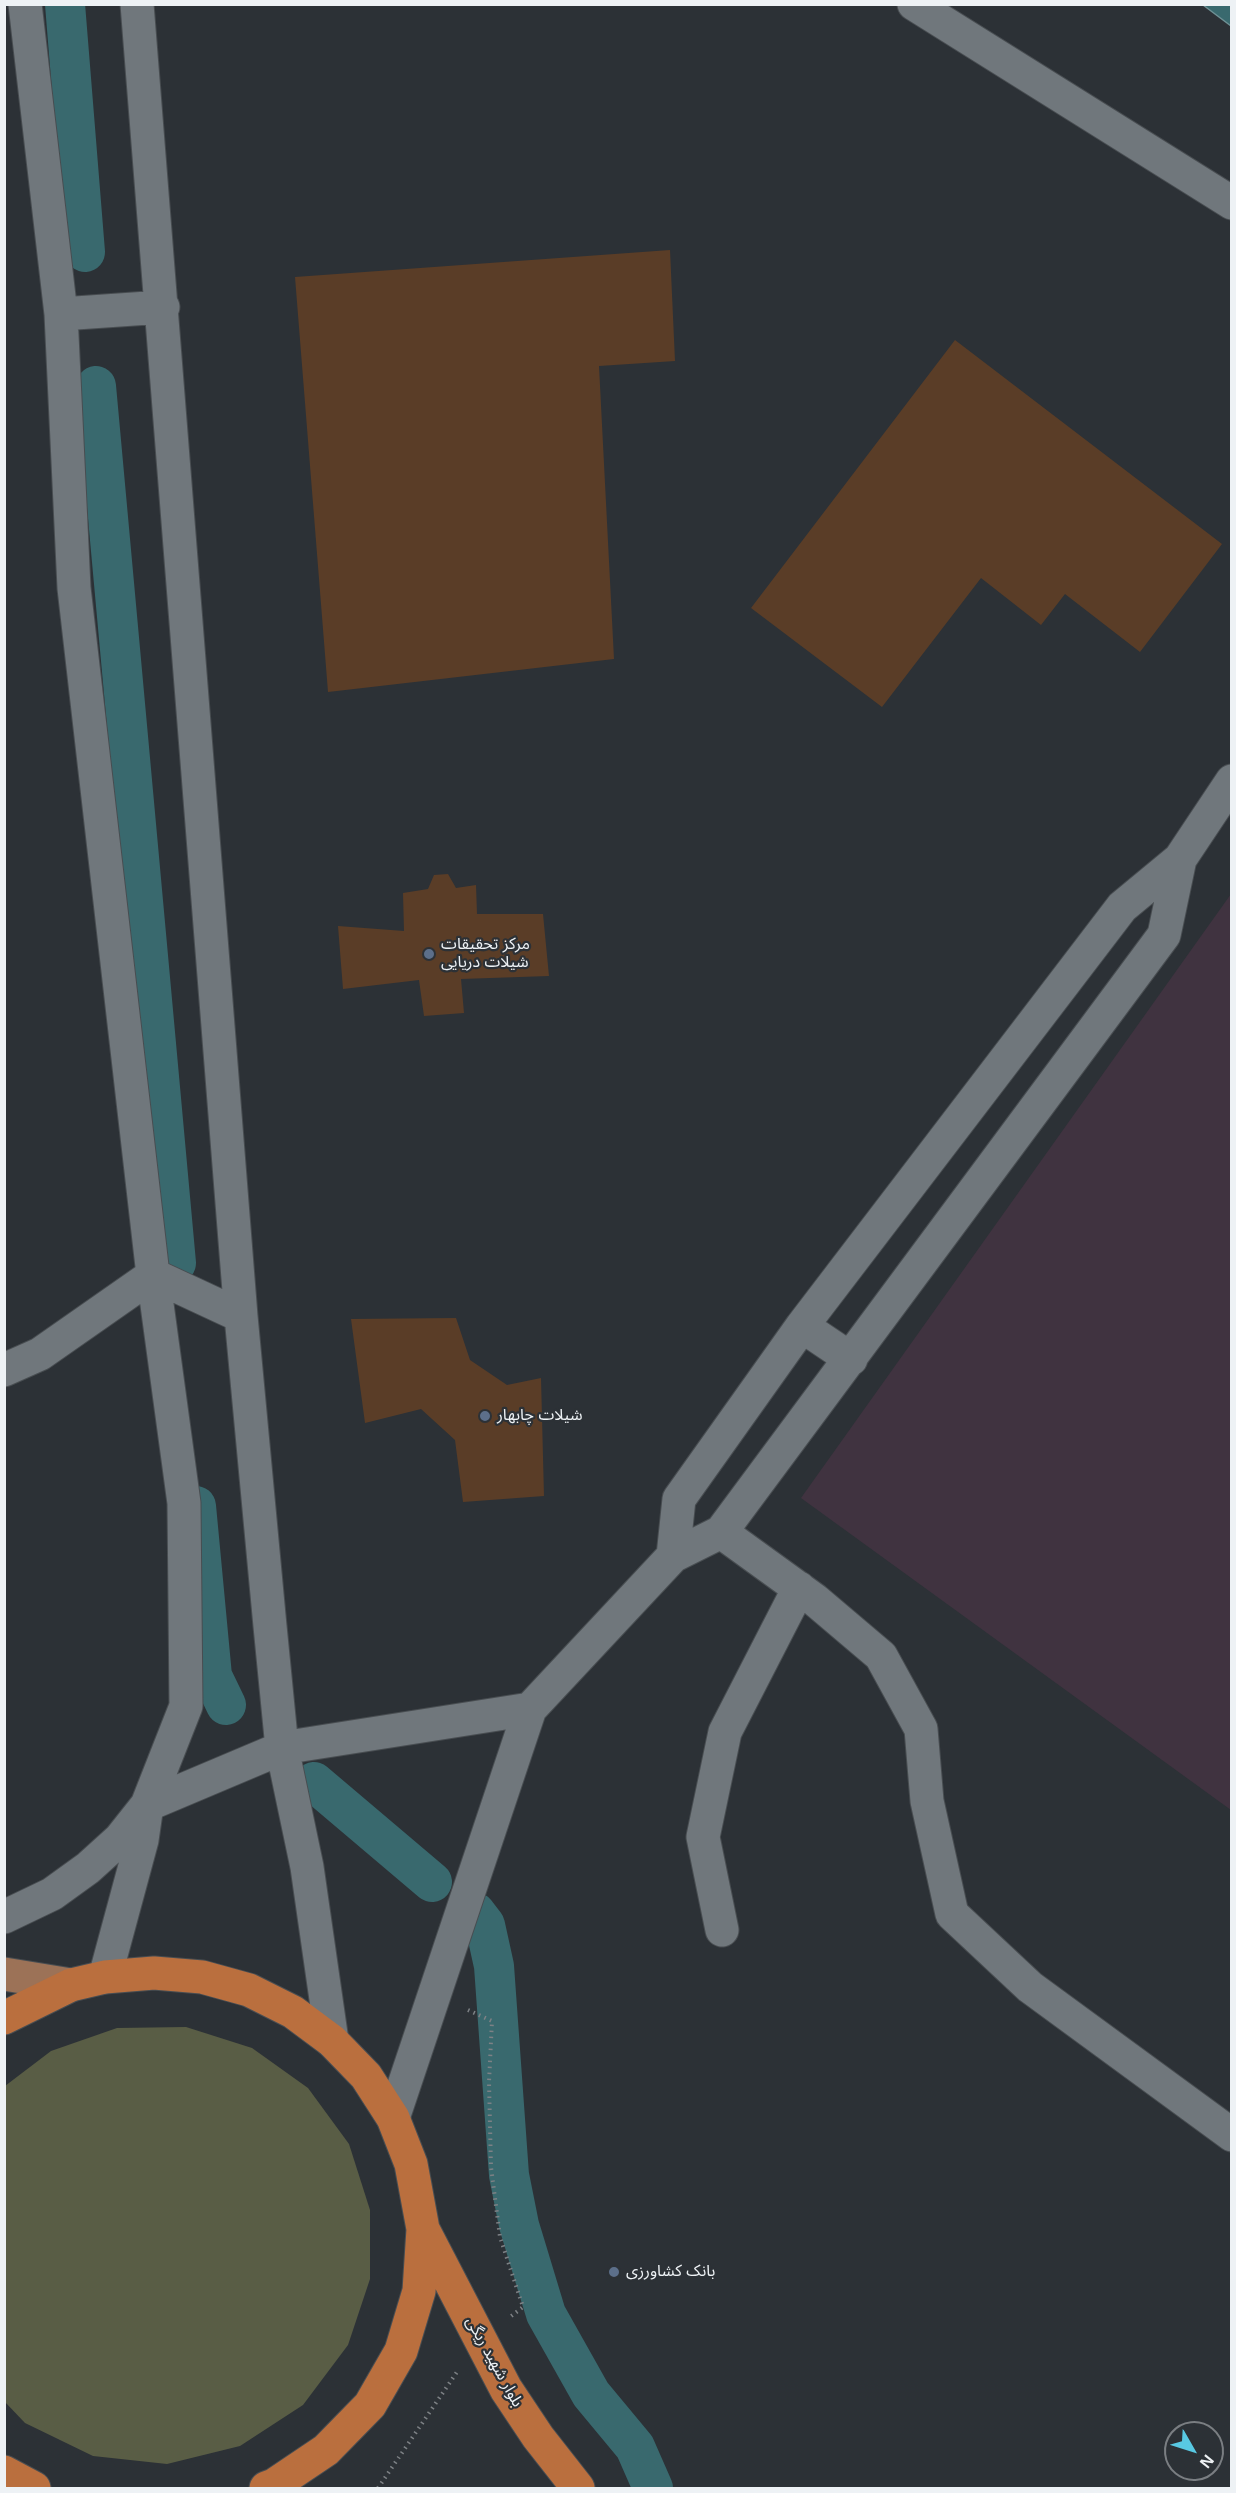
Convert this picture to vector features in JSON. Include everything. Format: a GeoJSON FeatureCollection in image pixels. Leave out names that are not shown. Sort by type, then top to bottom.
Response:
{"type":"FeatureCollection","features":[{"type":"Feature","properties":{"kind":"highway"},"geometry":{"type":"LineString","coordinates":[[4,2018],[71,1985],[105,1977],[154,1973],[202,1977],[240,1988],[293,2012],[332,2040],[366,2076],[393,2118],[411,2164],[423,2229],[419,2291],[401,2351],[370,2405],[326,2450],[274,2486],[266,2488]]}},
{"type":"Feature","properties":{"kind":"highway","name":"بلوار شهید ریگی"},"geometry":{"type":"LineString","coordinates":[[423,2229],[506,2389],[538,2437],[578,2488]]}},
{"type":"Feature","properties":{"kind":"highway"},"geometry":{"type":"LineString","coordinates":[[4,2472],[34,2488]]}},
{"type":"Feature","properties":{"kind":"main road"},"geometry":{"type":"LineString","coordinates":[[4,1974],[71,1985]]}},
{"type":"Feature","properties":{"kind":"street"},"geometry":{"type":"LineString","coordinates":[[25,4],[62,314],[74,588],[153,1275],[184,1503],[186,1706],[147,1805],[141,1840],[105,1977]]}},
{"type":"Feature","properties":{"kind":"street"},"geometry":{"type":"LineString","coordinates":[[137,4],[163,307],[241,1316],[282,1748],[307,1867],[332,2040]]}},
{"type":"Feature","properties":{"kind":"street"},"geometry":{"type":"LineString","coordinates":[[914,4],[1232,203]]}},
{"type":"Feature","properties":{"kind":"street"},"geometry":{"type":"LineString","coordinates":[[62,314],[163,307]]}},
{"type":"Feature","properties":{"kind":"street"},"geometry":{"type":"LineString","coordinates":[[673,1557],[679,1499],[802,1326],[1122,907],[1180,859],[1232,781]]}},
{"type":"Feature","properties":{"kind":"street"},"geometry":{"type":"LineString","coordinates":[[393,2118],[530,1709],[673,1557],[721,1532],[1164,935],[1180,859]]}},
{"type":"Feature","properties":{"kind":"street"},"geometry":{"type":"LineString","coordinates":[[153,1275],[241,1316]]}},
{"type":"Feature","properties":{"kind":"street"},"geometry":{"type":"LineString","coordinates":[[4,1370],[40,1354],[153,1275]]}},
{"type":"Feature","properties":{"kind":"street"},"geometry":{"type":"LineString","coordinates":[[802,1326],[851,1359]]}},
{"type":"Feature","properties":{"kind":"street"},"geometry":{"type":"LineString","coordinates":[[721,1532],[799,1588],[881,1656],[921,1729],[927,1801],[952,1914],[1030,1988],[1232,2135]]}},
{"type":"Feature","properties":{"kind":"street"},"geometry":{"type":"LineString","coordinates":[[722,1930],[703,1837],[725,1732],[799,1588]]}},
{"type":"Feature","properties":{"kind":"street"},"geometry":{"type":"LineString","coordinates":[[4,1917],[52,1894],[88,1868],[120,1839],[147,1805],[282,1748],[530,1709]]}},
{"type":"Feature","properties":{"kind":"path"},"geometry":{"type":"LineString","coordinates":[[378,2488],[479,2339],[523,2307],[501,2237],[491,2167],[489,2082],[492,2021],[434,1994]]}},
{"type":"Feature","properties":{"kind":"shaded area"},"geometry":{"type":"Polygon","coordinates":[[[1231,894],[1231,1810],[801,1498],[1231,894]]]}},
{"type":"Feature","properties":{"kind":"green space"},"geometry":{"type":"Polygon","coordinates":[[[186,2027],[252,2048],[308,2088],[349,2144],[370,2210],[370,2279],[348,2345],[303,2405],[240,2446],[167,2464],[93,2456],[25,2423],[5,2402],[5,2086],[51,2051],[117,2028],[186,2027]]]}},
{"type":"Feature","properties":{"kind":"water"},"geometry":{"type":"Polygon","coordinates":[[[1203,5],[1231,5],[1231,26],[1203,5]]]}},
{"type":"Feature","properties":{"kind":"building"},"geometry":{"type":"Polygon","coordinates":[[[670,250],[675,361],[599,366],[614,659],[328,692],[295,277],[670,250]]]}},
{"type":"Feature","properties":{"kind":"building"},"geometry":{"type":"Polygon","coordinates":[[[955,340],[1222,544],[1140,652],[1065,594],[1041,625],[981,578],[882,707],[751,608],[955,340]]]}},
{"type":"Feature","properties":{"kind":"building"},"geometry":{"type":"Polygon","coordinates":[[[448,874],[456,888],[476,885],[477,914],[543,914],[549,976],[461,979],[464,1013],[424,1016],[419,980],[343,989],[338,926],[404,931],[403,893],[428,889],[434,875],[448,874]]]}},
{"type":"Feature","properties":{"kind":"building","name":"شیلات چابهار"},"geometry":{"type":"Polygon","coordinates":[[[456,1318],[470,1360],[507,1385],[541,1378],[544,1496],[463,1502],[455,1440],[421,1409],[365,1423],[351,1319],[456,1318]]]}},
{"type":"Feature","properties":{"kind":"waterway"},"geometry":{"type":"LineString","coordinates":[[65,4],[85,252]]}},
{"type":"Feature","properties":{"kind":"waterway"},"geometry":{"type":"LineString","coordinates":[[96,386],[176,1263]]}},
{"type":"Feature","properties":{"kind":"waterway"},"geometry":{"type":"LineString","coordinates":[[196,1506],[212,1676],[226,1705]]}},
{"type":"Feature","properties":{"kind":"waterway"},"geometry":{"type":"LineString","coordinates":[[314,1782],[432,1882]]}},
{"type":"Feature","properties":{"kind":"waterway"},"geometry":{"type":"LineString","coordinates":[[475,1912],[485,1925],[494,1966],[509,2175],[519,2225],[546,2314],[591,2394],[635,2447],[653,2488]]}},
{"type":"Feature","properties":{"kind":"place","name":"مرکز تحقیقات شیلات دریایی"},"geometry":{"type":"Point","coordinates":[429,954]}},
{"type":"Feature","properties":{"kind":"place","name":"شیلات چابهار"},"geometry":{"type":"Point","coordinates":[485,1416]}},
{"type":"Feature","properties":{"kind":"place","name":"بانک کشاورزی"},"geometry":{"type":"Point","coordinates":[614,2272]}}]}
